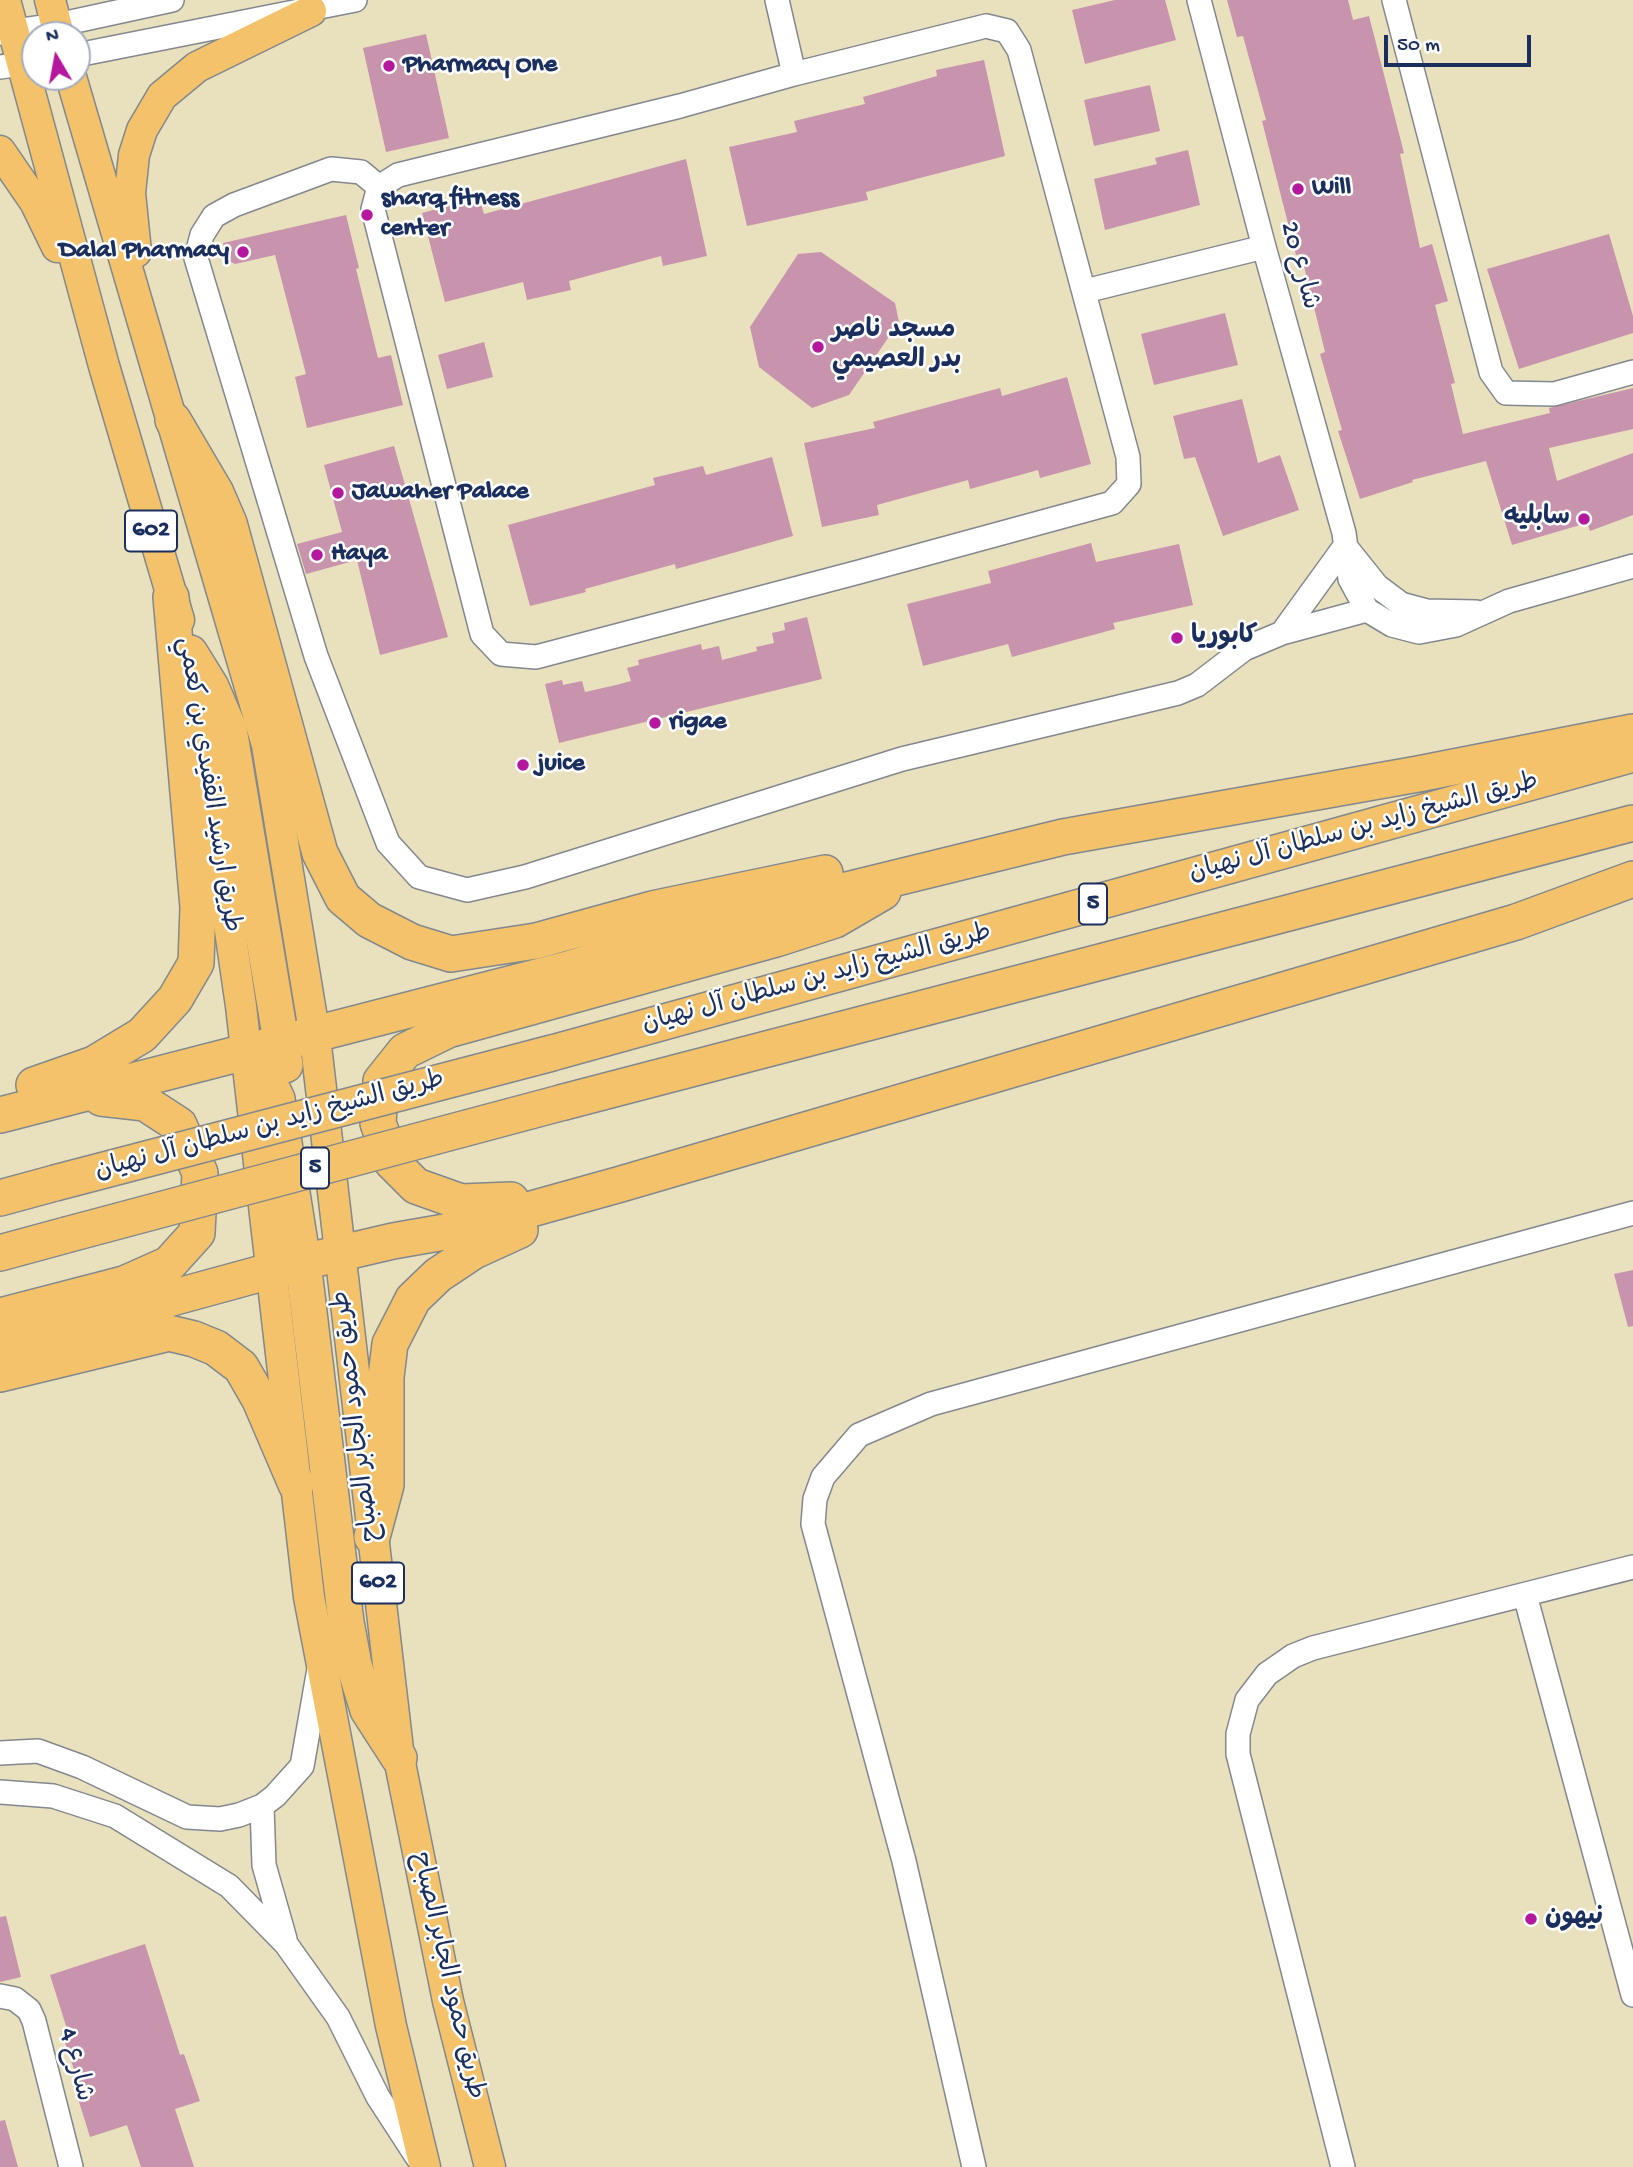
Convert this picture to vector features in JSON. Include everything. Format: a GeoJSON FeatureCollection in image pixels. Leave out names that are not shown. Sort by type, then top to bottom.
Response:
{"type":"FeatureCollection","features":[{"type":"Feature","properties":{"kind":"highway"},"geometry":{"type":"LineString","coordinates":[[173,420],[200,464],[229,523],[320,853],[343,898],[369,920],[412,942],[451,954],[536,941],[652,909],[760,884],[838,871],[916,872]]}},
{"type":"Feature","properties":{"kind":"highway"},"geometry":{"type":"LineString","coordinates":[[0,1097],[94,1065],[142,1035],[176,999],[196,963],[198,907],[171,597]]}},
{"type":"Feature","properties":{"kind":"highway"},"geometry":{"type":"LineString","coordinates":[[190,653],[211,687],[229,729],[298,1040],[314,1220],[338,1254]]}},
{"type":"Feature","properties":{"kind":"highway"},"geometry":{"type":"LineString","coordinates":[[0,1115],[246,1054],[568,969],[745,915],[916,872],[1157,818],[1418,774],[1633,732]]}},
{"type":"Feature","properties":{"kind":"highway","name":"طريق الشيخ زايد بن سلطان آل نهيان"},"geometry":{"type":"LineString","coordinates":[[0,1198],[552,1053],[1633,754]]}},
{"type":"Feature","properties":{"kind":"highway","name":"طريق الشيخ زايد بن سلطان آل نهيان"},"geometry":{"type":"LineString","coordinates":[[0,1253],[564,1102],[1633,823]]}},
{"type":"Feature","properties":{"kind":"highway"},"geometry":{"type":"LineString","coordinates":[[576,1196],[461,1202],[416,1186],[391,1163],[378,1123],[381,1081],[405,1051],[448,1030],[823,924],[869,901],[916,872]]}},
{"type":"Feature","properties":{"kind":"highway"},"geometry":{"type":"LineString","coordinates":[[0,1345],[289,1266],[456,1230],[621,1184],[1516,922],[1633,879]]}},
{"type":"Feature","properties":{"kind":"highway"},"geometry":{"type":"LineString","coordinates":[[246,1054],[260,1063],[278,1099],[289,1266],[346,1622],[368,1710],[398,1758]]}},
{"type":"Feature","properties":{"kind":"highway"},"geometry":{"type":"LineString","coordinates":[[0,1316],[124,1284],[169,1264],[197,1233],[200,1173],[178,1125],[145,1103],[79,1095]]}},
{"type":"Feature","properties":{"kind":"highway"},"geometry":{"type":"LineString","coordinates":[[372,1537],[386,1485],[386,1377],[390,1344],[413,1299],[438,1275],[474,1251],[621,1184]]}},
{"type":"Feature","properties":{"kind":"highway"},"geometry":{"type":"LineString","coordinates":[[0,1374],[169,1333],[194,1339],[216,1348],[241,1367],[260,1401],[296,1484]]}},
{"type":"Feature","properties":{"kind":"main road","name":"طريق ارشيد القفيدي بن كعمي"},"geometry":{"type":"LineString","coordinates":[[5,0],[7,32],[19,64],[171,597],[190,653],[246,1054]]}},
{"type":"Feature","properties":{"kind":"main road"},"geometry":{"type":"LineString","coordinates":[[155,366],[131,208],[131,175],[142,130],[162,96],[186,74],[311,11]]}},
{"type":"Feature","properties":{"kind":"main road","name":"طريق ارشيد القفيدي بن كعمي"},"geometry":{"type":"LineString","coordinates":[[75,91],[267,745],[307,992],[298,1040]]}},
{"type":"Feature","properties":{"kind":"main road"},"geometry":{"type":"LineString","coordinates":[[0,151],[41,214],[75,285],[104,366]]}},
{"type":"Feature","properties":{"kind":"main road","name":"طريق حمود الجابر الصباح"},"geometry":{"type":"LineString","coordinates":[[338,1254],[398,1758],[449,2001],[490,2167]]}},
{"type":"Feature","properties":{"kind":"main road"},"geometry":{"type":"LineString","coordinates":[[289,1266],[296,1484],[309,1597],[391,2026],[424,2167]]}},
{"type":"Feature","properties":{"kind":"street"},"geometry":{"type":"LineString","coordinates":[[7,32],[55,20],[172,0]]}},
{"type":"Feature","properties":{"kind":"street"},"geometry":{"type":"LineString","coordinates":[[91,52],[311,11],[355,0]]}},
{"type":"Feature","properties":{"kind":"street"},"geometry":{"type":"LineString","coordinates":[[777,0],[794,74]]}},
{"type":"Feature","properties":{"kind":"street","name":"شارع 20"},"geometry":{"type":"LineString","coordinates":[[1199,0],[1345,546],[1350,579],[1367,610]]}},
{"type":"Feature","properties":{"kind":"street"},"geometry":{"type":"LineString","coordinates":[[1394,0],[1491,372],[1506,393],[1554,394],[1633,372]]}},
{"type":"Feature","properties":{"kind":"street"},"geometry":{"type":"LineString","coordinates":[[986,26],[1007,31],[1019,50],[1085,291],[1128,457],[1129,484],[1112,503],[536,657],[501,654],[482,634],[373,209],[379,187],[398,175],[680,106],[794,74],[986,26]]}},
{"type":"Feature","properties":{"kind":"street"},"geometry":{"type":"LineString","coordinates":[[379,187],[361,172],[331,169],[234,205],[214,216],[202,235],[196,258],[316,656],[388,843],[419,877],[467,890],[525,877],[902,760],[1178,693],[1197,685],[1244,649],[1282,633],[1367,610],[1392,625],[1419,632],[1455,625],[1509,601],[1633,566]]}},
{"type":"Feature","properties":{"kind":"street"},"geometry":{"type":"LineString","coordinates":[[1085,291],[1264,247]]}},
{"type":"Feature","properties":{"kind":"street"},"geometry":{"type":"LineString","coordinates":[[1282,633],[1345,546],[1377,586],[1401,604],[1427,611],[1479,613]]}},
{"type":"Feature","properties":{"kind":"street"},"geometry":{"type":"LineString","coordinates":[[974,2167],[904,1861],[813,1524],[815,1499],[822,1477],[859,1435],[930,1404],[1633,1213]]}},
{"type":"Feature","properties":{"kind":"street"},"geometry":{"type":"LineString","coordinates":[[1343,2167],[1238,1754],[1242,1715],[1256,1685],[1293,1656],[1633,1567]]}},
{"type":"Feature","properties":{"kind":"street"},"geometry":{"type":"LineString","coordinates":[[1525,1595],[1632,1985]]}},
{"type":"Feature","properties":{"kind":"street"},"geometry":{"type":"LineString","coordinates":[[0,1754],[38,1751],[82,1767],[187,1817],[220,1819],[262,1806],[288,1785],[302,1766],[321,1661]]}},
{"type":"Feature","properties":{"kind":"street"},"geometry":{"type":"LineString","coordinates":[[0,1792],[53,1796],[115,1816],[229,1886],[286,1944],[338,2017],[378,2097],[424,2167]]}},
{"type":"Feature","properties":{"kind":"street"},"geometry":{"type":"LineString","coordinates":[[262,1806],[264,1865],[286,1944]]}},
{"type":"Feature","properties":{"kind":"street","name":"شارع 4"},"geometry":{"type":"LineString","coordinates":[[0,1996],[15,1999],[29,2010],[34,2021],[71,2167]]}},
{"type":"Feature","properties":{"kind":"building"},"geometry":{"type":"Polygon","coordinates":[[[1115,0],[1165,0],[1176,40],[1085,64],[1072,10],[1115,0]]]}},
{"type":"Feature","properties":{"kind":"building"},"geometry":{"type":"Polygon","coordinates":[[[1227,0],[1348,0],[1353,20],[1369,16],[1404,153],[1400,154],[1420,248],[1432,244],[1448,301],[1435,305],[1455,383],[1451,384],[1463,434],[1550,413],[1549,408],[1633,388],[1633,429],[1549,448],[1557,481],[1633,453],[1633,515],[1590,531],[1587,523],[1512,545],[1486,461],[1412,480],[1413,482],[1360,499],[1338,431],[1342,430],[1320,354],[1325,352],[1301,254],[1296,255],[1262,121],[1266,120],[1243,36],[1237,37],[1227,0]]]}},
{"type":"Feature","properties":{"kind":"building"},"geometry":{"type":"Polygon","coordinates":[[[426,34],[449,138],[386,152],[363,48],[426,34]]]}},
{"type":"Feature","properties":{"kind":"building"},"geometry":{"type":"Polygon","coordinates":[[[984,60],[1005,156],[866,192],[868,200],[747,226],[729,147],[797,132],[794,121],[865,104],[863,97],[937,76],[936,70],[984,60]]]}},
{"type":"Feature","properties":{"kind":"building"},"geometry":{"type":"Polygon","coordinates":[[[1150,85],[1160,131],[1094,146],[1084,100],[1150,85]]]}},
{"type":"Feature","properties":{"kind":"building"},"geometry":{"type":"Polygon","coordinates":[[[1188,150],[1200,205],[1105,230],[1094,179],[1157,164],[1155,158],[1188,150]]]}},
{"type":"Feature","properties":{"kind":"building"},"geometry":{"type":"Polygon","coordinates":[[[686,159],[707,256],[663,266],[661,256],[569,281],[571,290],[527,300],[523,282],[445,302],[422,213],[479,197],[484,214],[686,159]]]}},
{"type":"Feature","properties":{"kind":"building"},"geometry":{"type":"Polygon","coordinates":[[[346,215],[378,358],[391,355],[403,405],[307,428],[295,377],[306,374],[275,255],[235,264],[227,260],[223,243],[346,215]]]}},
{"type":"Feature","properties":{"kind":"building"},"geometry":{"type":"Polygon","coordinates":[[[1609,234],[1633,316],[1633,333],[1519,369],[1487,269],[1609,234]]]}},
{"type":"Feature","properties":{"kind":"building","name":"مسجد ناصر بدر العصيمي"},"geometry":{"type":"Polygon","coordinates":[[[821,252],[895,303],[899,322],[849,395],[812,408],[759,367],[750,327],[798,254],[821,252]]]}},
{"type":"Feature","properties":{"kind":"building"},"geometry":{"type":"Polygon","coordinates":[[[1225,313],[1238,365],[1154,385],[1141,334],[1225,313]]]}},
{"type":"Feature","properties":{"kind":"building"},"geometry":{"type":"Polygon","coordinates":[[[484,342],[493,377],[447,389],[438,355],[484,342]]]}},
{"type":"Feature","properties":{"kind":"building"},"geometry":{"type":"Polygon","coordinates":[[[1067,377],[1091,464],[1040,478],[1038,470],[970,489],[968,480],[877,505],[879,515],[822,527],[804,443],[875,428],[873,422],[1000,388],[1002,396],[1067,377]]]}},
{"type":"Feature","properties":{"kind":"building"},"geometry":{"type":"Polygon","coordinates":[[[1242,399],[1258,463],[1280,455],[1299,510],[1223,536],[1195,457],[1184,459],[1173,416],[1242,399]]]}},
{"type":"Feature","properties":{"kind":"building"},"geometry":{"type":"Polygon","coordinates":[[[394,446],[448,637],[380,655],[357,560],[306,574],[297,544],[342,532],[324,465],[394,446]]]}},
{"type":"Feature","properties":{"kind":"building"},"geometry":{"type":"Polygon","coordinates":[[[772,457],[793,536],[676,569],[675,564],[585,589],[586,592],[530,606],[508,525],[655,485],[653,478],[703,466],[706,475],[772,457]]]}},
{"type":"Feature","properties":{"kind":"building"},"geometry":{"type":"Polygon","coordinates":[[[1091,543],[1096,562],[1179,544],[1193,605],[1113,623],[1115,629],[1012,657],[1008,644],[923,666],[907,604],[991,583],[988,571],[1091,543]]]}},
{"type":"Feature","properties":{"kind":"building"},"geometry":{"type":"Polygon","coordinates":[[[807,617],[822,679],[559,743],[545,684],[562,680],[563,685],[582,681],[585,692],[616,685],[631,681],[627,668],[639,665],[638,660],[701,644],[702,650],[719,646],[722,660],[757,651],[756,647],[774,643],[772,633],[785,630],[784,623],[807,617]]]}},
{"type":"Feature","properties":{"kind":"building"},"geometry":{"type":"Polygon","coordinates":[[[1633,1270],[1633,1326],[1628,1327],[1614,1274],[1633,1270]]]}},
{"type":"Feature","properties":{"kind":"building"},"geometry":{"type":"Polygon","coordinates":[[[6,1916],[21,1977],[0,1982],[0,1917],[6,1916]]]}},
{"type":"Feature","properties":{"kind":"building"},"geometry":{"type":"Polygon","coordinates":[[[145,1944],[180,2055],[184,2054],[200,2101],[175,2109],[194,2167],[141,2167],[127,2125],[90,2137],[75,2089],[80,2087],[61,2031],[67,2029],[50,1975],[145,1944]]]}},
{"type":"Feature","properties":{"kind":"building"},"geometry":{"type":"Polygon","coordinates":[[[5,2120],[18,2167],[0,2167],[0,2121],[5,2120]]]}},
{"type":"Feature","properties":{"kind":"place","name":"Pharmacy One"},"geometry":{"type":"Point","coordinates":[389,66]}},
{"type":"Feature","properties":{"kind":"place","name":"Will"},"geometry":{"type":"Point","coordinates":[1298,189]}},
{"type":"Feature","properties":{"kind":"place","name":"sharq fitness center"},"geometry":{"type":"Point","coordinates":[367,215]}},
{"type":"Feature","properties":{"kind":"place","name":"Dalal Pharmacy"},"geometry":{"type":"Point","coordinates":[243,252]}},
{"type":"Feature","properties":{"kind":"place","name":"مسجد ناصر بدر العصيمي"},"geometry":{"type":"Point","coordinates":[818,347]}},
{"type":"Feature","properties":{"kind":"place","name":"Jawaher Palace"},"geometry":{"type":"Point","coordinates":[338,493]}},
{"type":"Feature","properties":{"kind":"place","name":"سابليه"},"geometry":{"type":"Point","coordinates":[1584,519]}},
{"type":"Feature","properties":{"kind":"place","name":"Haya"},"geometry":{"type":"Point","coordinates":[317,555]}},
{"type":"Feature","properties":{"kind":"place","name":"كابوريا"},"geometry":{"type":"Point","coordinates":[1177,638]}},
{"type":"Feature","properties":{"kind":"place","name":"rigae"},"geometry":{"type":"Point","coordinates":[655,723]}},
{"type":"Feature","properties":{"kind":"place","name":"juice"},"geometry":{"type":"Point","coordinates":[523,765]}},
{"type":"Feature","properties":{"kind":"place","name":"نيهون"},"geometry":{"type":"Point","coordinates":[1531,1919]}}]}
